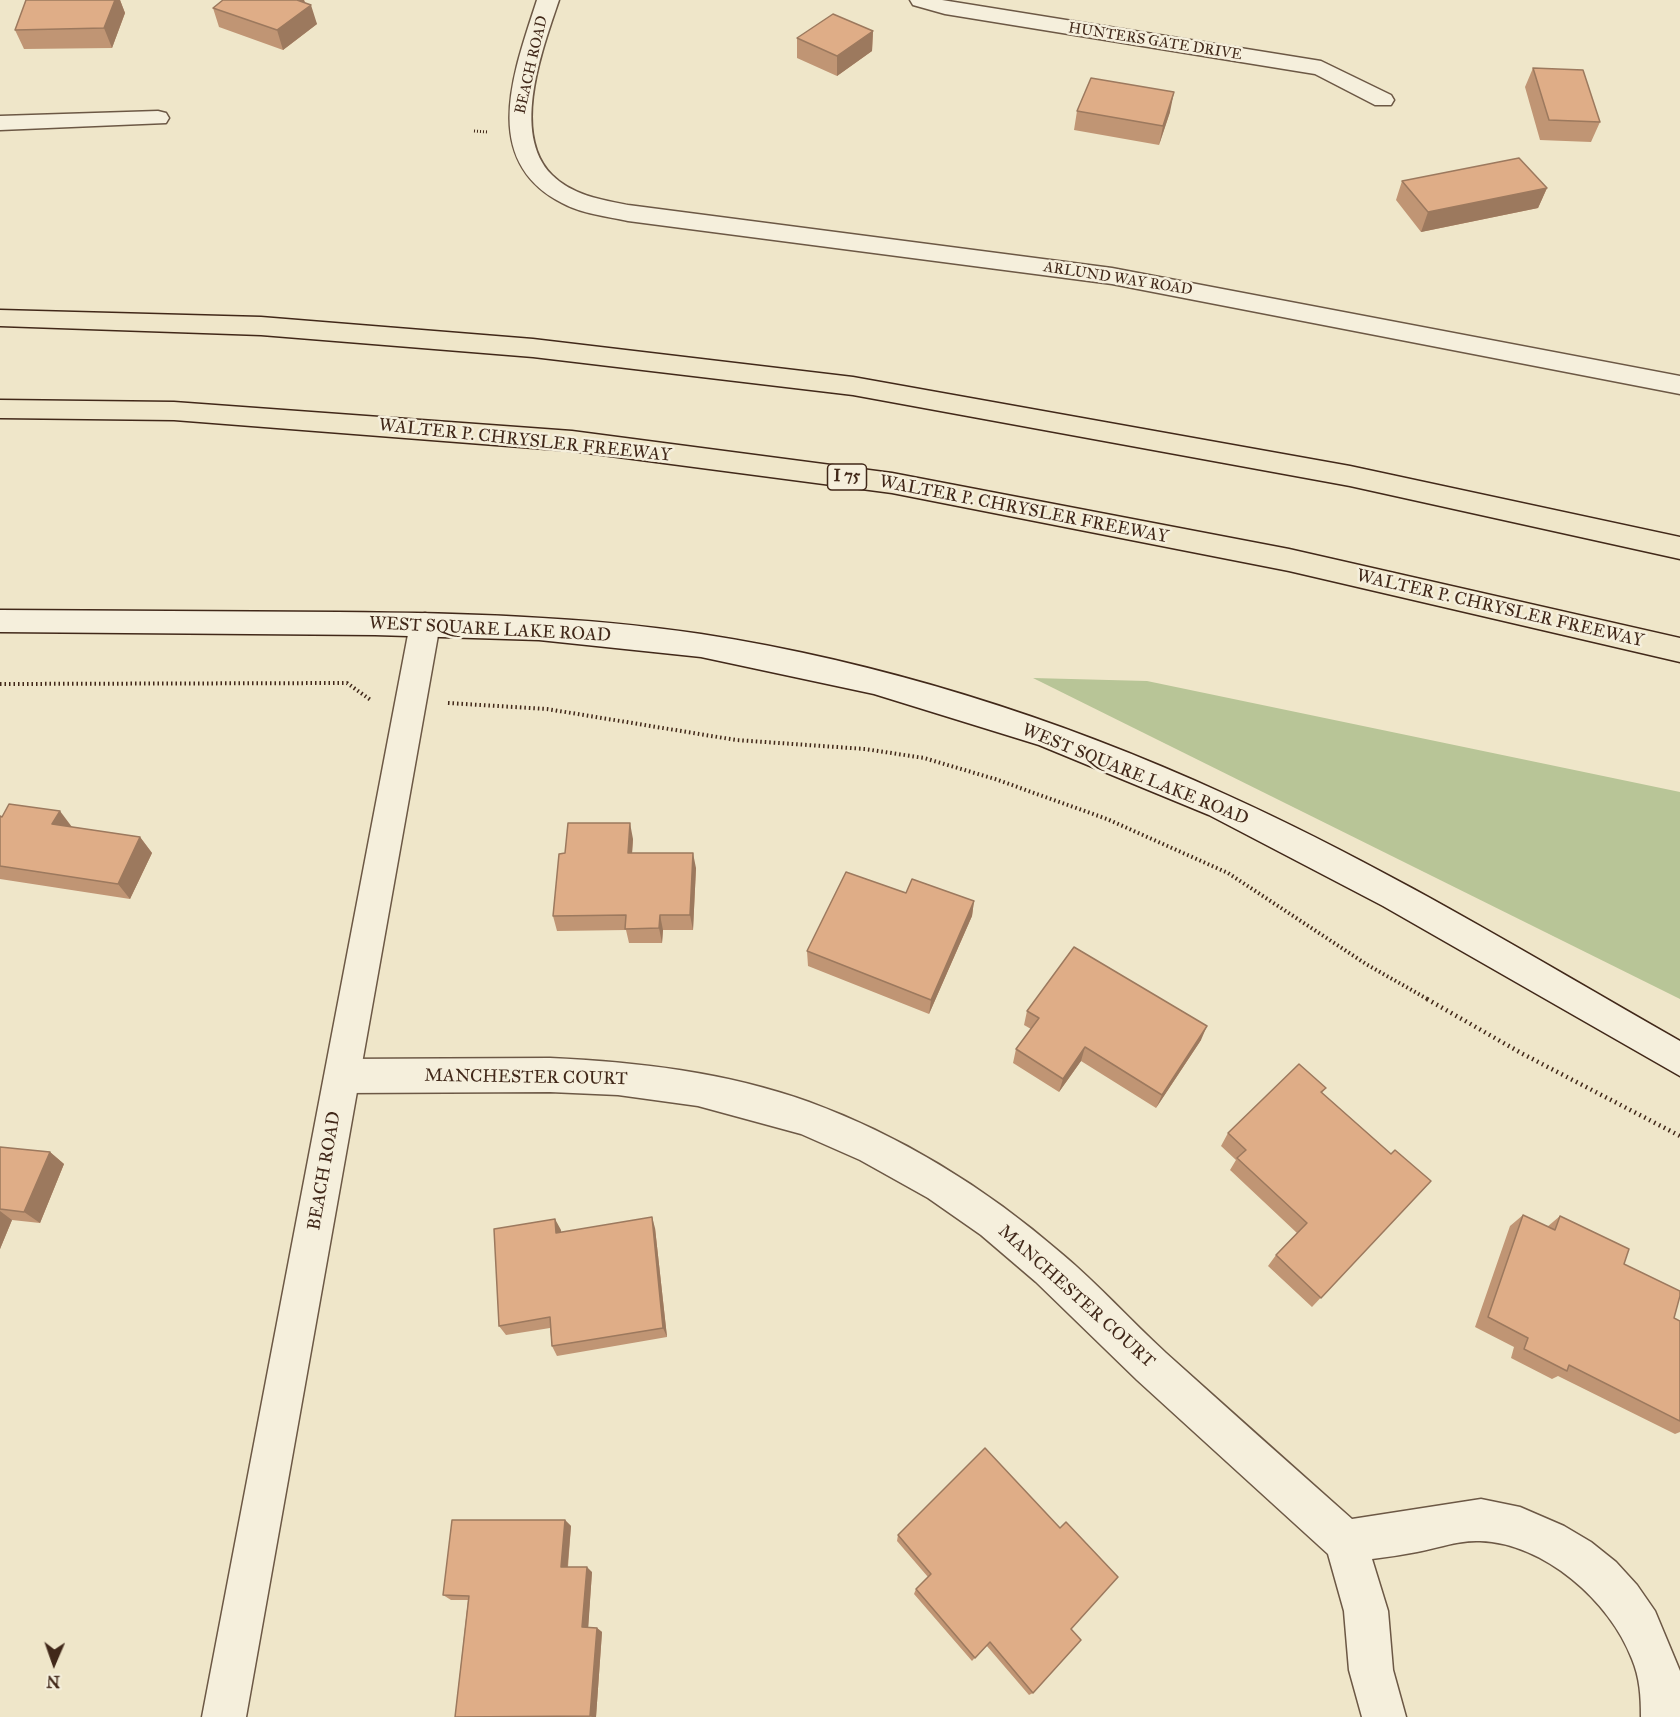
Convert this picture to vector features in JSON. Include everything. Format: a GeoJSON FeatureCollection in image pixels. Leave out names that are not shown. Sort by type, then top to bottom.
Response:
{"type":"FeatureCollection","features":[{"type":"Feature","properties":{"kind":"highway"},"geometry":{"type":"LineString","coordinates":[[0,318],[272,327],[533,348],[853,386],[1350,476],[1680,548]]}},
{"type":"Feature","properties":{"kind":"highway","name":"WALTER P. CHRYSLER FREEWAY"},"geometry":{"type":"LineString","coordinates":[[0,409],[174,411],[550,439],[892,483],[1289,560],[1680,650]]}},
{"type":"Feature","properties":{"kind":"street","name":"BEACH ROAD"},"geometry":{"type":"LineString","coordinates":[[548,0],[526,78],[519,120],[524,152],[530,166],[555,190]]}},
{"type":"Feature","properties":{"kind":"street","name":"HUNTERS GATE DRIVE"},"geometry":{"type":"LineString","coordinates":[[921,0],[945,8],[1321,68],[1383,100]]}},
{"type":"Feature","properties":{"kind":"street"},"geometry":{"type":"LineString","coordinates":[[0,123],[158,118]]}},
{"type":"Feature","properties":{"kind":"street","name":"ARLUND WAY ROAD"},"geometry":{"type":"LineString","coordinates":[[555,190],[587,204],[628,213],[1112,276],[1680,384]]}},
{"type":"Feature","properties":{"kind":"street","name":"WEST SQUARE LAKE ROAD"},"geometry":{"type":"LineString","coordinates":[[0,621],[425,624],[583,631],[753,655],[908,691],[1059,739],[1230,811],[1392,896],[1680,1060]]}},
{"type":"Feature","properties":{"kind":"street","name":"BEACH ROAD"},"geometry":{"type":"LineString","coordinates":[[224,1717],[425,624]]}},
{"type":"Feature","properties":{"kind":"street","name":"MANCHESTER COURT"},"geometry":{"type":"LineString","coordinates":[[343,1076],[550,1075],[618,1078],[698,1089],[806,1118],[873,1148],[941,1185],[994,1222],[1050,1268],[1151,1366],[1345,1541]]}},
{"type":"Feature","properties":{"kind":"street"},"geometry":{"type":"LineString","coordinates":[[1384,1717],[1371,1670],[1366,1611],[1345,1541],[1458,1522],[1489,1521],[1544,1539],[1569,1552],[1621,1597],[1646,1639],[1662,1685],[1663,1717]]}},
{"type":"Feature","properties":{"kind":"path"},"geometry":{"type":"LineString","coordinates":[[0,684],[347,683],[374,702],[382,702]]}},
{"type":"Feature","properties":{"kind":"path"},"geometry":{"type":"LineString","coordinates":[[447,702],[547,709],[736,740],[865,749],[924,758],[995,779],[1107,819],[1228,873],[1376,970],[1521,1053],[1680,1136]]}},
{"type":"Feature","properties":{"kind":"green space"},"geometry":{"type":"Polygon","coordinates":[[[1033,678],[1147,681],[1680,792],[1680,999],[1033,678]]]}},
{"type":"Feature","properties":{"kind":"building"},"geometry":{"type":"Polygon","coordinates":[[[26,0],[115,0],[104,28],[15,30],[26,0]]]}},
{"type":"Feature","properties":{"kind":"building"},"geometry":{"type":"Polygon","coordinates":[[[223,0],[297,0],[311,5],[277,30],[213,8],[223,0]]]}},
{"type":"Feature","properties":{"kind":"building"},"geometry":{"type":"Polygon","coordinates":[[[833,14],[873,31],[837,56],[797,38],[833,14]]]}},
{"type":"Feature","properties":{"kind":"building"},"geometry":{"type":"Polygon","coordinates":[[[1533,68],[1583,70],[1600,122],[1549,120],[1533,68]]]}},
{"type":"Feature","properties":{"kind":"building"},"geometry":{"type":"Polygon","coordinates":[[[1091,78],[1174,92],[1163,126],[1077,111],[1091,78]]]}},
{"type":"Feature","properties":{"kind":"building"},"geometry":{"type":"Polygon","coordinates":[[[1519,158],[1547,188],[1428,212],[1402,181],[1519,158]]]}},
{"type":"Feature","properties":{"kind":"building"},"geometry":{"type":"Polygon","coordinates":[[[9,804],[60,811],[52,824],[140,837],[118,884],[0,866],[0,816],[2,817],[9,804]]]}},
{"type":"Feature","properties":{"kind":"building"},"geometry":{"type":"Polygon","coordinates":[[[568,823],[630,823],[628,853],[693,853],[690,915],[660,915],[659,928],[625,929],[626,915],[553,916],[559,854],[565,853],[568,823]]]}},
{"type":"Feature","properties":{"kind":"building"},"geometry":{"type":"Polygon","coordinates":[[[846,872],[906,893],[912,879],[974,901],[931,1000],[807,951],[846,872]]]}},
{"type":"Feature","properties":{"kind":"building"},"geometry":{"type":"Polygon","coordinates":[[[1074,947],[1207,1026],[1162,1095],[1085,1047],[1063,1079],[1016,1049],[1039,1018],[1027,1011],[1074,947]]]}},
{"type":"Feature","properties":{"kind":"building"},"geometry":{"type":"Polygon","coordinates":[[[1299,1064],[1326,1088],[1321,1092],[1391,1154],[1395,1150],[1431,1181],[1321,1298],[1276,1255],[1307,1223],[1237,1158],[1246,1150],[1228,1133],[1299,1064]]]}},
{"type":"Feature","properties":{"kind":"building"},"geometry":{"type":"Polygon","coordinates":[[[0,1147],[50,1152],[24,1212],[0,1209],[0,1147]]]}},
{"type":"Feature","properties":{"kind":"building"},"geometry":{"type":"Polygon","coordinates":[[[1523,1215],[1555,1230],[1560,1216],[1629,1249],[1624,1264],[1680,1291],[1674,1318],[1680,1321],[1680,1421],[1569,1365],[1567,1371],[1524,1349],[1528,1338],[1488,1317],[1523,1215]]]}},
{"type":"Feature","properties":{"kind":"building"},"geometry":{"type":"Polygon","coordinates":[[[652,1217],[663,1328],[552,1346],[550,1317],[499,1326],[494,1229],[555,1219],[556,1233],[652,1217]]]}},
{"type":"Feature","properties":{"kind":"building"},"geometry":{"type":"Polygon","coordinates":[[[985,1448],[1060,1528],[1066,1522],[1118,1577],[1071,1629],[1081,1640],[1033,1693],[990,1642],[975,1658],[916,1589],[931,1574],[898,1535],[985,1448]]]}},
{"type":"Feature","properties":{"kind":"building"},"geometry":{"type":"Polygon","coordinates":[[[452,1520],[565,1520],[561,1567],[587,1567],[582,1627],[597,1628],[590,1716],[455,1717],[469,1596],[443,1595],[452,1520]]]}}]}
